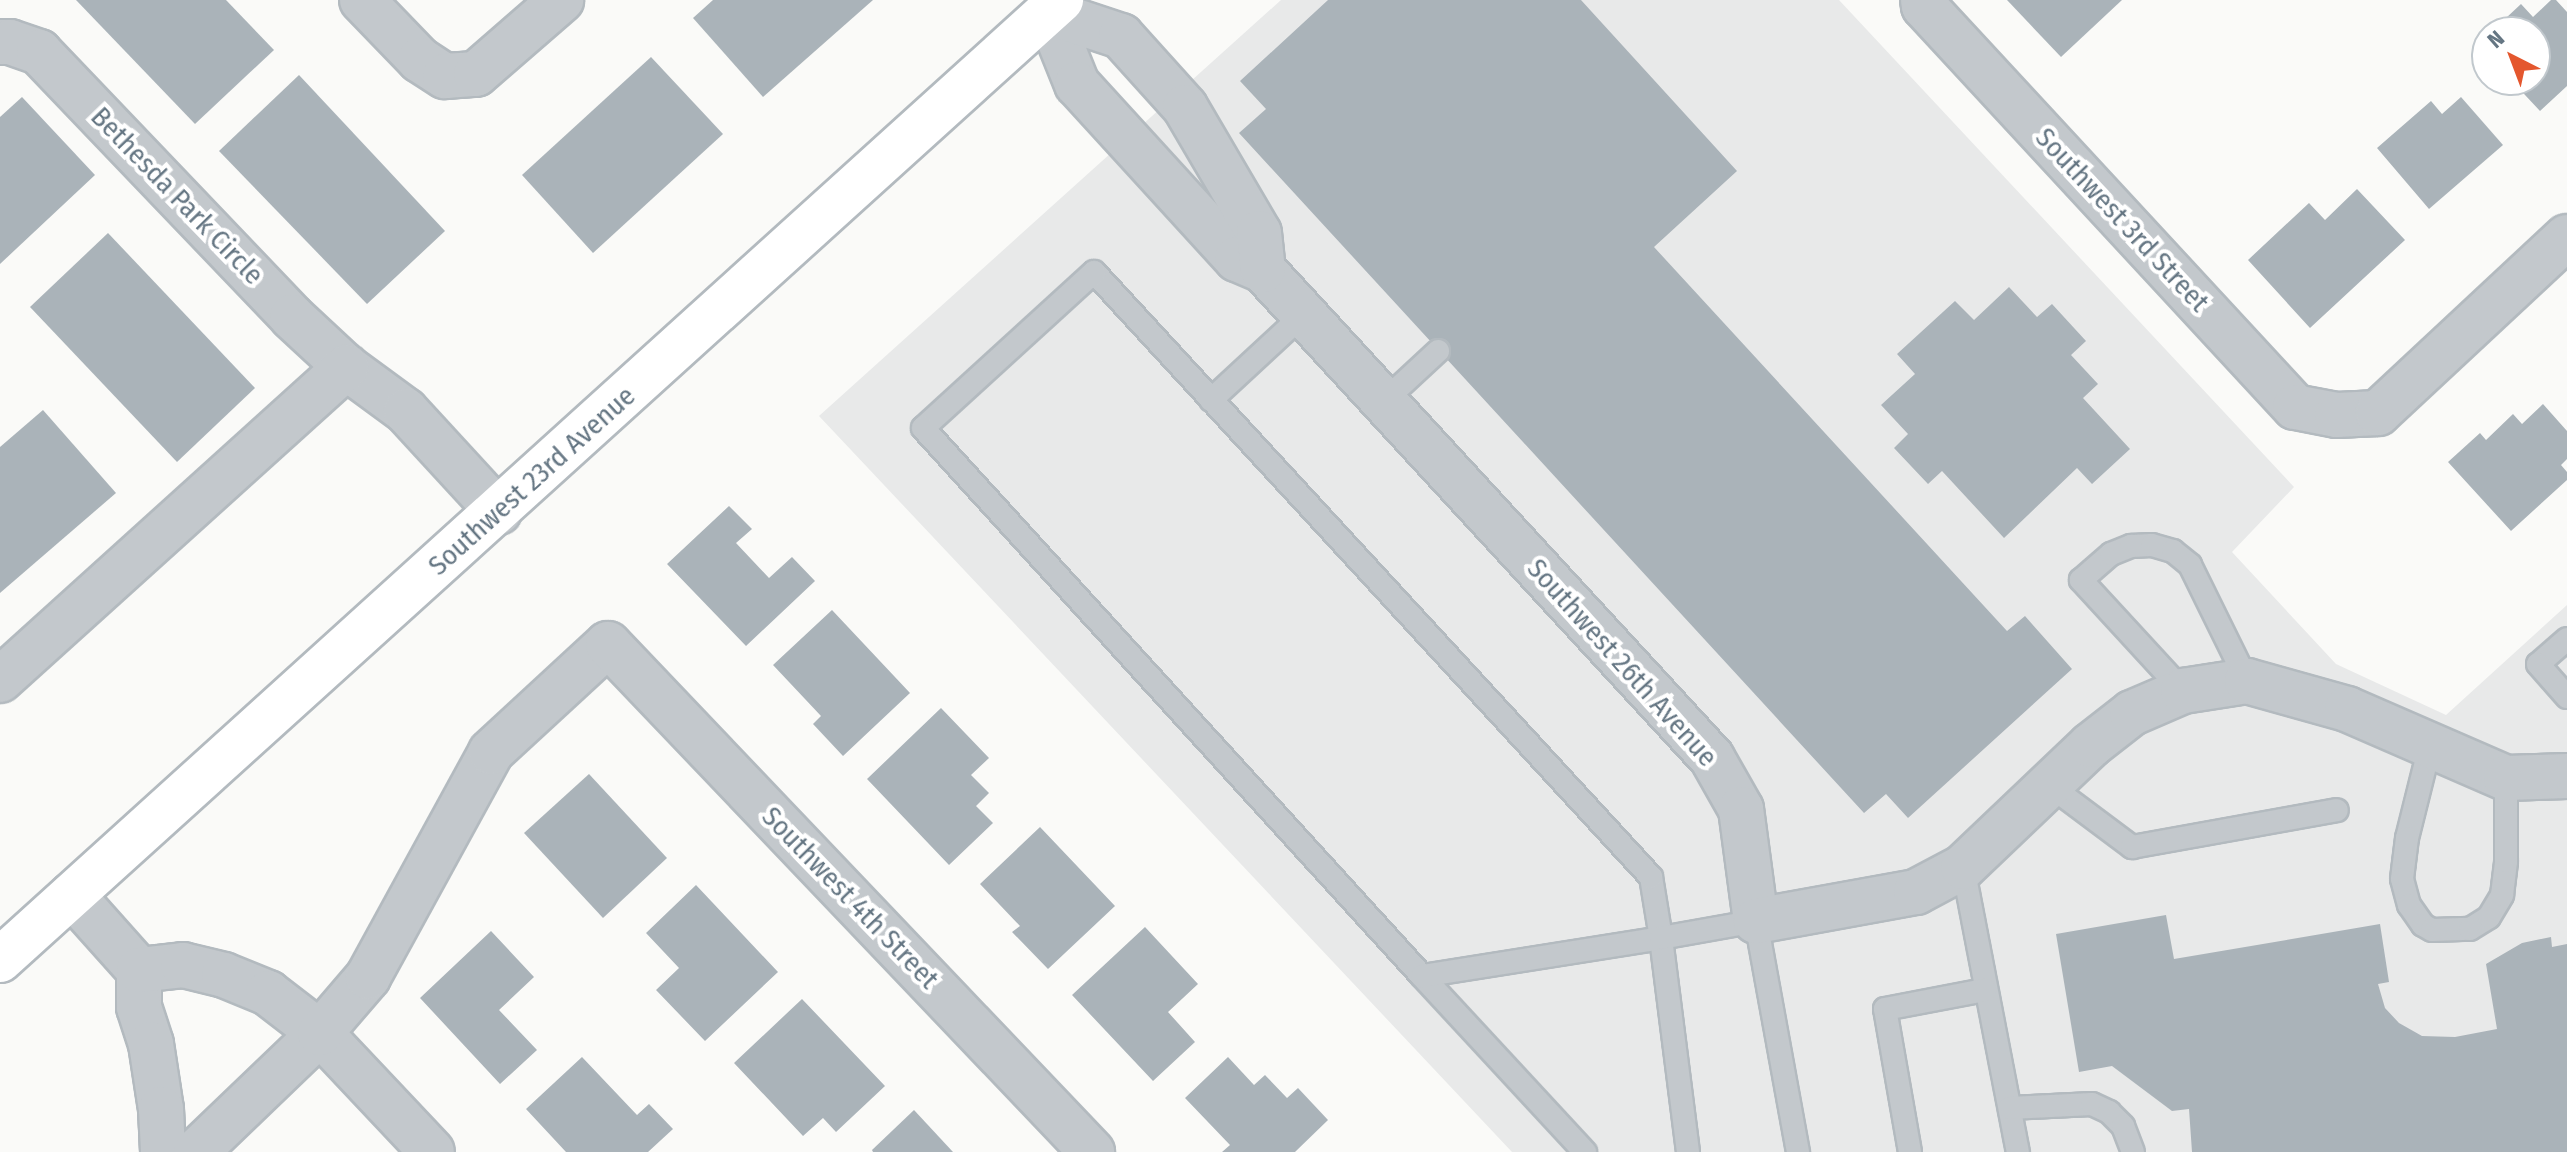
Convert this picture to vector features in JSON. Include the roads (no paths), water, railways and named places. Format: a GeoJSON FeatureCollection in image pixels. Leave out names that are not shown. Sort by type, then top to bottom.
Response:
{"type":"FeatureCollection","features":[{"type":"Feature","properties":{"kind":"street"},"geometry":{"type":"LineString","coordinates":[[362,0],[420,60],[445,76],[476,74],[561,0]]}},
{"type":"Feature","properties":{"kind":"street","name":"Southwest 3rd Street"},"geometry":{"type":"LineString","coordinates":[[1923,0],[1924,6],[2295,407],[2337,415],[2378,413],[2567,237]]}},
{"type":"Feature","properties":{"kind":"street"},"geometry":{"type":"LineString","coordinates":[[1054,6],[1121,36],[1185,107],[1259,233],[1263,270]]}},
{"type":"Feature","properties":{"kind":"street","name":"Southwest 26th Avenue"},"geometry":{"type":"LineString","coordinates":[[1054,6],[1077,84],[1237,259],[1263,270],[1712,758],[1741,809],[1756,921]]}},
{"type":"Feature","properties":{"kind":"street","name":"Southwest 23rd Avenue"},"geometry":{"type":"LineString","coordinates":[[0,960],[499,512],[1054,6]]}},
{"type":"Feature","properties":{"kind":"street","name":"Bethesda Park Circle"},"geometry":{"type":"LineString","coordinates":[[0,42],[39,52],[292,317],[346,367],[406,411],[499,512]]}},
{"type":"Feature","properties":{"kind":"street"},"geometry":{"type":"LineString","coordinates":[[0,680],[346,367]]}},
{"type":"Feature","properties":{"kind":"street","name":"Southwest 4th Street"},"geometry":{"type":"LineString","coordinates":[[320,1033],[368,977],[491,752],[608,644],[1092,1152]]}},
{"type":"Feature","properties":{"kind":"street"},"geometry":{"type":"LineString","coordinates":[[1756,921],[1916,892],[1963,867],[2049,785],[2132,713],[2183,691],[2247,681],[2347,709],[2506,778],[2567,776]]}},
{"type":"Feature","properties":{"kind":"street"},"geometry":{"type":"LineString","coordinates":[[72,895],[139,970],[139,1007],[151,1044],[161,1109],[163,1152]]}},
{"type":"Feature","properties":{"kind":"street"},"geometry":{"type":"LineString","coordinates":[[139,970],[183,965],[249,984],[320,1033],[432,1152]]}},
{"type":"Feature","properties":{"kind":"street"},"geometry":{"type":"LineString","coordinates":[[196,1152],[320,1033]]}},
{"type":"Feature","properties":{"kind":"lane"},"geometry":{"type":"LineString","coordinates":[[1585,1152],[923,428],[1094,272],[1651,877],[1688,1152]]}},
{"type":"Feature","properties":{"kind":"lane"},"geometry":{"type":"LineString","coordinates":[[1211,400],[1304,314]]}},
{"type":"Feature","properties":{"kind":"lane"},"geometry":{"type":"LineString","coordinates":[[1383,402],[1438,351]]}},
{"type":"Feature","properties":{"kind":"lane"},"geometry":{"type":"LineString","coordinates":[[2183,691],[2081,580],[2111,554],[2131,546],[2152,545],[2173,551],[2190,565],[2247,681]]}},
{"type":"Feature","properties":{"kind":"lane"},"geometry":{"type":"LineString","coordinates":[[2567,639],[2538,664],[2567,697]]}},
{"type":"Feature","properties":{"kind":"lane"},"geometry":{"type":"LineString","coordinates":[[2430,746],[2407,838],[2402,879],[2409,905],[2423,925],[2432,930],[2470,929],[2489,917],[2502,895],[2506,861],[2506,778]]}},
{"type":"Feature","properties":{"kind":"lane"},"geometry":{"type":"LineString","coordinates":[[2049,785],[2132,847],[2337,810]]}},
{"type":"Feature","properties":{"kind":"lane"},"geometry":{"type":"LineString","coordinates":[[1963,867],[2018,1152]]}},
{"type":"Feature","properties":{"kind":"lane"},"geometry":{"type":"LineString","coordinates":[[1422,976],[1756,921],[1798,1152]]}},
{"type":"Feature","properties":{"kind":"lane"},"geometry":{"type":"LineString","coordinates":[[1910,1152],[1885,1009],[1985,990]]}},
{"type":"Feature","properties":{"kind":"lane"},"geometry":{"type":"LineString","coordinates":[[2010,1108],[2092,1104],[2109,1112],[2123,1126],[2133,1152]]}}]}
